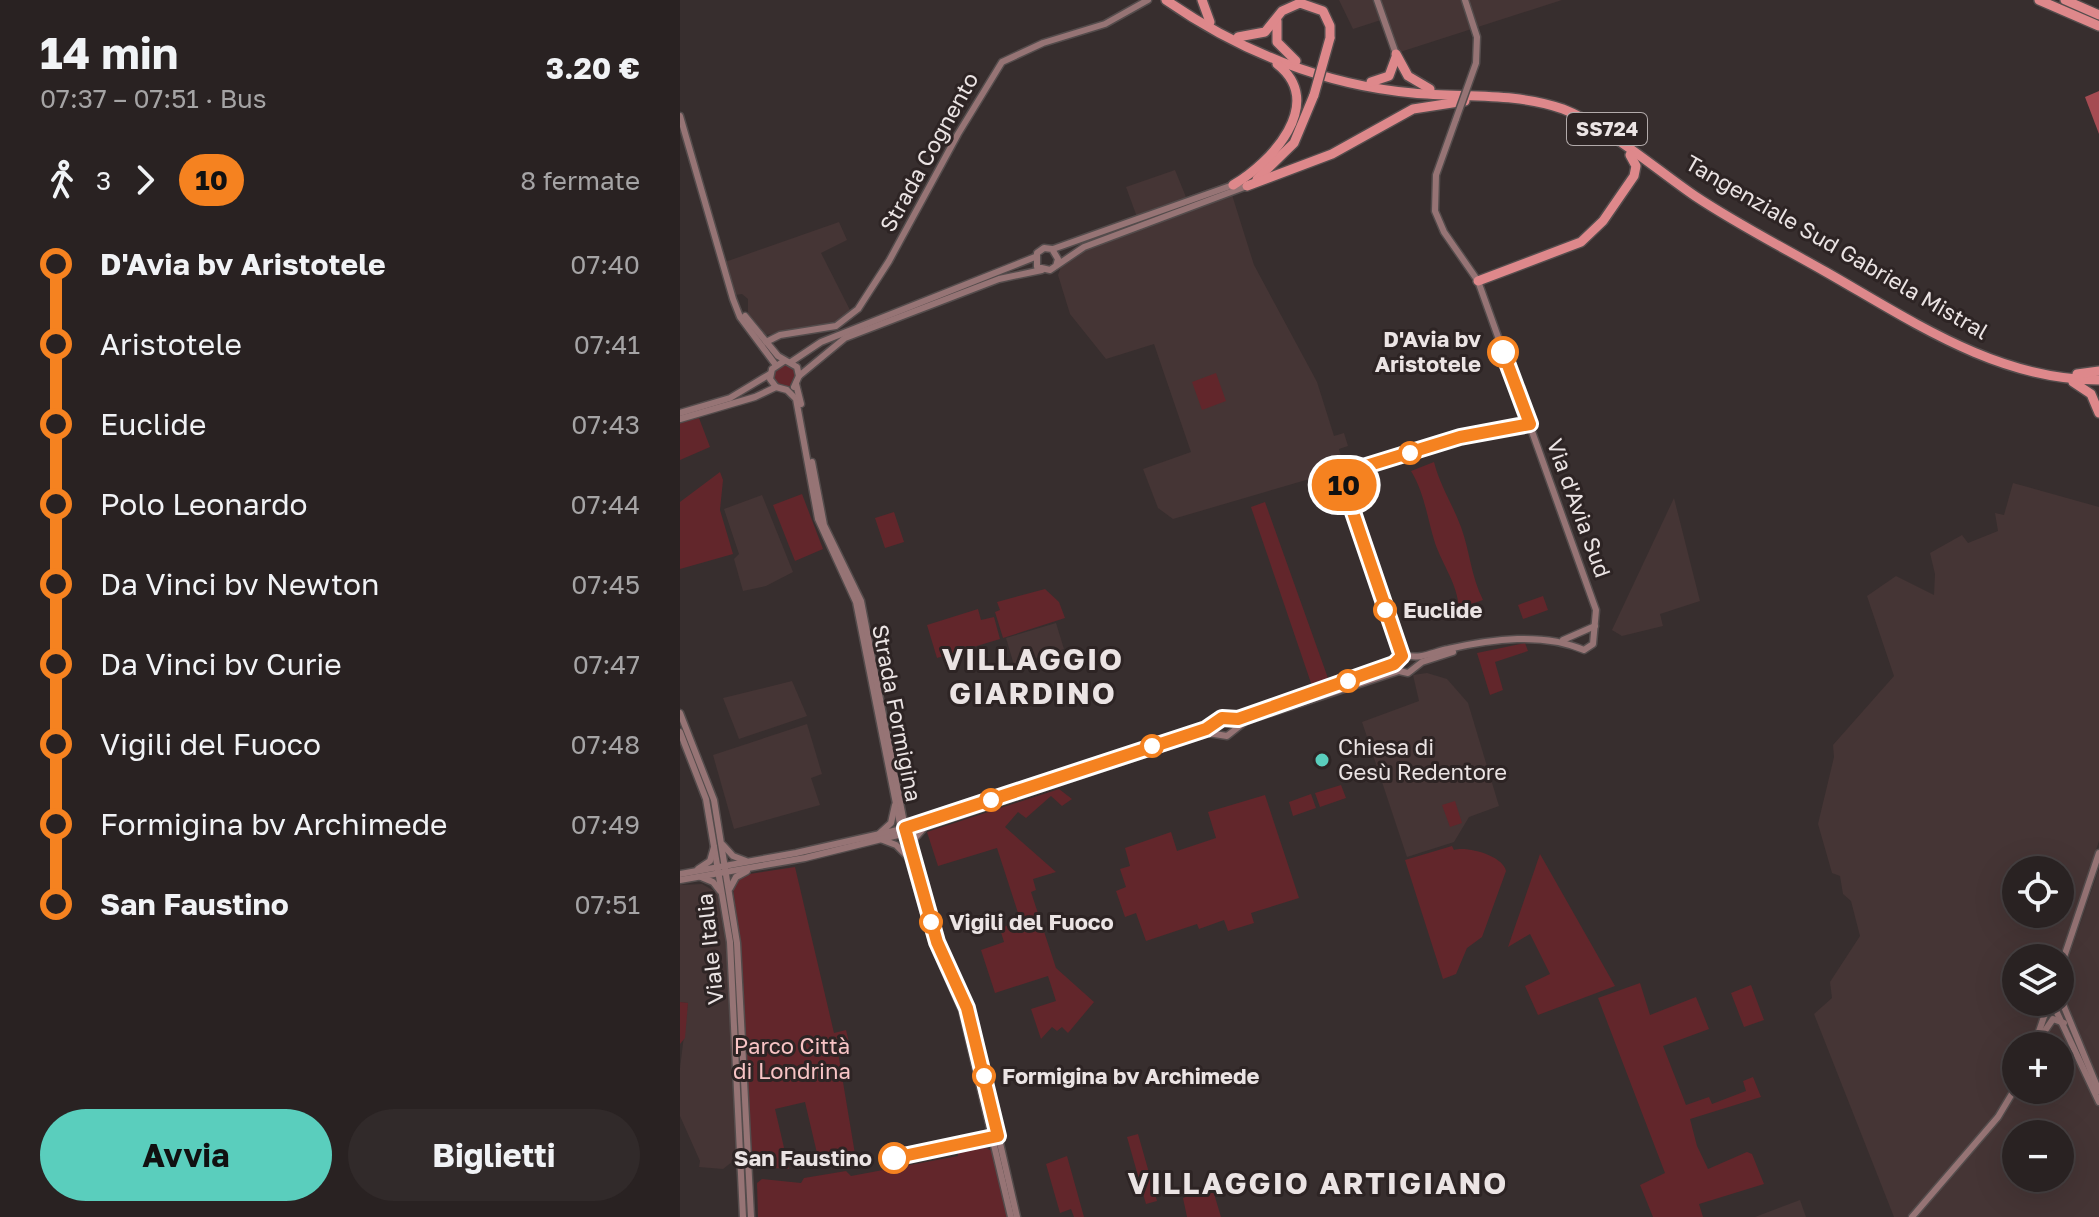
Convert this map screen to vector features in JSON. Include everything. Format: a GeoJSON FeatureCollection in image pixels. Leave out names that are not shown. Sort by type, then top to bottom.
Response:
{"type":"FeatureCollection","features":[{"type":"Feature","properties":{"kind":"highway","name":"SS724"},"geometry":{"type":"LineString","coordinates":[[1166,0],[1223,36],[1268,57],[1319,75],[1387,91],[1474,94]]}},
{"type":"Feature","properties":{"kind":"highway","name":"SS724"},"geometry":{"type":"LineString","coordinates":[[1176,0],[1238,37],[1296,61],[1371,82],[1474,94]]}},
{"type":"Feature","properties":{"kind":"highway"},"geometry":{"type":"LineString","coordinates":[[1202,0],[1210,22]]}},
{"type":"Feature","properties":{"kind":"highway"},"geometry":{"type":"LineString","coordinates":[[2039,0],[2099,26]]}},
{"type":"Feature","properties":{"kind":"highway"},"geometry":{"type":"LineString","coordinates":[[2065,0],[2099,15]]}},
{"type":"Feature","properties":{"kind":"highway"},"geometry":{"type":"LineString","coordinates":[[1238,37],[1260,35],[1294,4],[1311,5],[1327,18],[1330,38],[1314,95],[1294,143],[1247,186]]}},
{"type":"Feature","properties":{"kind":"highway"},"geometry":{"type":"LineString","coordinates":[[1277,19],[1277,42],[1296,61]]}},
{"type":"Feature","properties":{"kind":"highway"},"geometry":{"type":"LineString","coordinates":[[1371,82],[1389,76],[1396,66],[1396,54]]}},
{"type":"Feature","properties":{"kind":"highway"},"geometry":{"type":"LineString","coordinates":[[1396,54],[1408,76],[1430,89]]}},
{"type":"Feature","properties":{"kind":"highway"},"geometry":{"type":"LineString","coordinates":[[1230,189],[1275,152],[1294,116],[1297,103],[1295,85],[1268,57]]}},
{"type":"Feature","properties":{"kind":"highway","name":"Tangenziale Sud Gabriela Mistral"},"geometry":{"type":"LineString","coordinates":[[1474,94],[1521,93],[1567,105],[1784,245]]}},
{"type":"Feature","properties":{"kind":"highway","name":"Tangenziale Sud Gabriela Mistral"},"geometry":{"type":"LineString","coordinates":[[1474,94],[1539,102],[1565,110],[1696,197],[1978,355],[2041,374]]}},
{"type":"Feature","properties":{"kind":"highway"},"geometry":{"type":"LineString","coordinates":[[1247,186],[1332,154],[1413,109],[1504,97]]}},
{"type":"Feature","properties":{"kind":"highway"},"geometry":{"type":"LineString","coordinates":[[1606,135],[1634,160],[1634,176]]}},
{"type":"Feature","properties":{"kind":"highway"},"geometry":{"type":"LineString","coordinates":[[1230,189],[1266,171]]}},
{"type":"Feature","properties":{"kind":"highway"},"geometry":{"type":"LineString","coordinates":[[1478,281],[1581,242],[1603,221],[1634,176],[1642,171],[1655,172],[1696,197]]}},
{"type":"Feature","properties":{"kind":"highway","name":"Tangenziale Sud Gabriela Mistral"},"geometry":{"type":"LineString","coordinates":[[1822,267],[1980,351],[2057,371],[2099,375]]}},
{"type":"Feature","properties":{"kind":"highway","name":"SS724"},"geometry":{"type":"LineString","coordinates":[[2041,374],[2099,375]]}},
{"type":"Feature","properties":{"kind":"highway"},"geometry":{"type":"LineString","coordinates":[[2041,374],[2083,386],[2093,396],[2099,413]]}},
{"type":"Feature","properties":{"kind":"street","name":"Strada Cognento"},"geometry":{"type":"LineString","coordinates":[[766,342],[780,335],[836,326],[858,309],[889,261],[951,145],[1002,62],[1043,43],[1105,24],[1148,0]]}},
{"type":"Feature","properties":{"kind":"street"},"geometry":{"type":"LineString","coordinates":[[1377,0],[1396,54]]}},
{"type":"Feature","properties":{"kind":"street","name":"Via d'Avia Sud"},"geometry":{"type":"LineString","coordinates":[[1465,0],[1477,37],[1476,63],[1436,175],[1435,211],[1444,232],[1478,281],[1596,610],[1595,626],[1590,635]]}},
{"type":"Feature","properties":{"kind":"street"},"geometry":{"type":"LineString","coordinates":[[680,116],[687,149],[735,305],[740,317],[775,364]]}},
{"type":"Feature","properties":{"kind":"street"},"geometry":{"type":"LineString","coordinates":[[680,416],[730,398],[770,374],[775,364],[787,361],[821,342],[1035,257],[1040,250],[1059,250],[1230,189],[1247,186]]}},
{"type":"Feature","properties":{"kind":"street"},"geometry":{"type":"LineString","coordinates":[[680,416],[755,397],[776,387],[787,390],[796,384],[799,376],[845,338],[999,279],[1056,266],[1084,247],[1230,189]]}},
{"type":"Feature","properties":{"kind":"street"},"geometry":{"type":"LineString","coordinates":[[1048,248],[1057,255],[1056,266]]}},
{"type":"Feature","properties":{"kind":"street"},"geometry":{"type":"LineString","coordinates":[[1035,257],[1037,267],[1043,271]]}},
{"type":"Feature","properties":{"kind":"street"},"geometry":{"type":"LineString","coordinates":[[735,305],[799,376]]}},
{"type":"Feature","properties":{"kind":"street"},"geometry":{"type":"LineString","coordinates":[[770,374],[776,387]]}},
{"type":"Feature","properties":{"kind":"street","name":"Strada Formigina"},"geometry":{"type":"LineString","coordinates":[[796,384],[823,519],[861,601],[904,831]]}},
{"type":"Feature","properties":{"kind":"street","name":"Strada Formigina"},"geometry":{"type":"LineString","coordinates":[[787,390],[797,401],[821,530],[856,602],[896,802],[933,944],[962,1010],[1014,1217]]}},
{"type":"Feature","properties":{"kind":"street"},"geometry":{"type":"LineString","coordinates":[[879,837],[910,856],[915,838],[927,825],[1216,723],[1222,718],[1230,720],[1391,667],[1402,656],[1521,639],[1577,640],[1590,635],[1588,649],[1582,649],[1577,640]]}},
{"type":"Feature","properties":{"kind":"street"},"geometry":{"type":"LineString","coordinates":[[680,874],[750,869],[927,825],[1197,737],[1218,733],[1227,736],[1246,721],[1399,671],[1408,673],[1468,647]]}},
{"type":"Feature","properties":{"kind":"street"},"geometry":{"type":"LineString","coordinates":[[1411,657],[1414,668]]}},
{"type":"Feature","properties":{"kind":"street"},"geometry":{"type":"LineString","coordinates":[[1397,661],[1399,671]]}},
{"type":"Feature","properties":{"kind":"street"},"geometry":{"type":"LineString","coordinates":[[680,713],[708,778],[722,870]]}},
{"type":"Feature","properties":{"kind":"street"},"geometry":{"type":"LineString","coordinates":[[1230,720],[1234,728]]}},
{"type":"Feature","properties":{"kind":"street"},"geometry":{"type":"LineString","coordinates":[[1216,723],[1218,733]]}},
{"type":"Feature","properties":{"kind":"street"},"geometry":{"type":"LineString","coordinates":[[680,732],[701,782],[718,843],[737,859],[753,861]]}},
{"type":"Feature","properties":{"kind":"street"},"geometry":{"type":"LineString","coordinates":[[879,837],[891,823],[896,802]]}},
{"type":"Feature","properties":{"kind":"street"},"geometry":{"type":"LineString","coordinates":[[902,811],[912,821],[927,825]]}},
{"type":"Feature","properties":{"kind":"street"},"geometry":{"type":"LineString","coordinates":[[689,872],[710,861],[718,843]]}},
{"type":"Feature","properties":{"kind":"street"},"geometry":{"type":"LineString","coordinates":[[2068,944],[2099,853]]}},
{"type":"Feature","properties":{"kind":"street"},"geometry":{"type":"LineString","coordinates":[[680,880],[753,861],[794,857]]}},
{"type":"Feature","properties":{"kind":"street"},"geometry":{"type":"LineString","coordinates":[[729,890],[736,877],[750,869]]}},
{"type":"Feature","properties":{"kind":"street","name":"Viale Italia"},"geometry":{"type":"LineString","coordinates":[[722,870],[729,890],[742,1006],[751,1217]]}},
{"type":"Feature","properties":{"kind":"street","name":"Viale Italia"},"geometry":{"type":"LineString","coordinates":[[722,870],[735,1002],[743,1217]]}},
{"type":"Feature","properties":{"kind":"street"},"geometry":{"type":"LineString","coordinates":[[697,877],[713,882],[724,898]]}},
{"type":"Feature","properties":{"kind":"street"},"geometry":{"type":"LineString","coordinates":[[2060,1016],[2099,1102]]}},
{"type":"Feature","properties":{"kind":"street"},"geometry":{"type":"LineString","coordinates":[[2067,1016],[2099,1091]]}},
{"type":"Feature","properties":{"kind":"street"},"geometry":{"type":"LineString","coordinates":[[2043,1032],[2049,1021],[2057,1019],[2065,1024]]}},
{"type":"Feature","properties":{"kind":"street"},"geometry":{"type":"LineString","coordinates":[[1912,1217],[1994,1122],[2005,1104]]}},
{"type":"Feature","properties":{"kind":"shaded area"},"geometry":{"type":"Polygon","coordinates":[[[1339,0],[1562,0],[1394,54],[1381,20],[1353,29],[1339,0]]]}},
{"type":"Feature","properties":{"kind":"shaded area"},"geometry":{"type":"Polygon","coordinates":[[[2099,91],[2099,134],[2085,97],[2099,91]]]}},
{"type":"Feature","properties":{"kind":"shaded area"},"geometry":{"type":"Polygon","coordinates":[[[1175,170],[1186,197],[1228,182],[1254,265],[1317,382],[1334,436],[1344,433],[1348,446],[1339,449],[1344,467],[1330,473],[1173,519],[1158,508],[1143,469],[1191,452],[1154,344],[1106,359],[1070,314],[1058,275],[1063,261],[1091,246],[1141,228],[1126,187],[1175,170]]]}},
{"type":"Feature","properties":{"kind":"shaded area"},"geometry":{"type":"Polygon","coordinates":[[[839,222],[847,240],[821,253],[851,312],[835,323],[766,335],[748,314],[748,299],[742,294],[735,295],[725,262],[839,222]]]}},
{"type":"Feature","properties":{"kind":"shaded area"},"geometry":{"type":"Polygon","coordinates":[[[2013,483],[2099,507],[2099,841],[2074,916],[2074,856],[2002,856],[2002,928],[2070,928],[2065,944],[2002,944],[2002,1016],[2040,1016],[2035,1032],[2002,1032],[2002,1104],[1907,1217],[1894,1217],[1814,1014],[1832,998],[1830,982],[1860,936],[1851,901],[1843,894],[1840,876],[1832,873],[1818,824],[1834,757],[1833,745],[1894,676],[1867,596],[1896,576],[1934,595],[1935,574],[1930,553],[1962,535],[1968,543],[1998,531],[1995,513],[2004,515],[2013,483]]]}},
{"type":"Feature","properties":{"kind":"shaded area"},"geometry":{"type":"Polygon","coordinates":[[[762,495],[793,572],[766,586],[743,591],[734,559],[739,554],[724,509],[762,495]]]}},
{"type":"Feature","properties":{"kind":"shaded area"},"geometry":{"type":"Polygon","coordinates":[[[1674,498],[1700,601],[1660,614],[1663,626],[1622,636],[1612,630],[1674,498]]]}},
{"type":"Feature","properties":{"kind":"shaded area"},"geometry":{"type":"Polygon","coordinates":[[[1056,623],[1064,649],[1014,665],[1006,638],[1056,623]]]}},
{"type":"Feature","properties":{"kind":"shaded area"},"geometry":{"type":"Polygon","coordinates":[[[1427,673],[1447,679],[1468,703],[1499,806],[1469,817],[1454,842],[1407,857],[1362,722],[1419,701],[1413,675],[1427,673]]]}},
{"type":"Feature","properties":{"kind":"shaded area"},"geometry":{"type":"Polygon","coordinates":[[[792,681],[807,716],[739,739],[723,698],[792,681]]]}},
{"type":"Feature","properties":{"kind":"shaded area"},"geometry":{"type":"Polygon","coordinates":[[[807,724],[822,774],[811,778],[820,805],[734,829],[713,755],[807,724]]]}},
{"type":"Feature","properties":{"kind":"shaded area"},"geometry":{"type":"Polygon","coordinates":[[[2099,869],[2099,1217],[1917,1217],[1984,1140],[2008,1104],[2074,1104],[2074,1032],[2043,1032],[2049,1016],[2074,1016],[2073,944],[2099,869]]]}},
{"type":"Feature","properties":{"kind":"shaded area"},"geometry":{"type":"Polygon","coordinates":[[[702,884],[719,894],[730,966],[737,1158],[723,1169],[699,1167],[700,1161],[680,1116],[680,1068],[688,1003],[680,1002],[680,885],[702,884]]]}},
{"type":"Feature","properties":{"kind":"shaded area"},"geometry":{"type":"Polygon","coordinates":[[[1800,1200],[1806,1217],[1755,1217],[1800,1200]]]}},
{"type":"Feature","properties":{"kind":"green space"},"geometry":{"type":"Polygon","coordinates":[[[781,365],[789,365],[796,376],[789,387],[781,387],[774,380],[774,372],[781,365]]]}},
{"type":"Feature","properties":{"kind":"green space"},"geometry":{"type":"Polygon","coordinates":[[[1216,373],[1226,401],[1202,410],[1192,382],[1216,373]]]}},
{"type":"Feature","properties":{"kind":"green space"},"geometry":{"type":"Polygon","coordinates":[[[699,418],[710,447],[680,460],[680,423],[699,418]]]}},
{"type":"Feature","properties":{"kind":"green space"},"geometry":{"type":"Polygon","coordinates":[[[1434,462],[1461,527],[1483,600],[1459,608],[1456,591],[1435,543],[1423,497],[1411,471],[1434,462]]]}},
{"type":"Feature","properties":{"kind":"green space"},"geometry":{"type":"Polygon","coordinates":[[[720,472],[723,480],[720,510],[733,554],[680,569],[680,502],[720,472]]]}},
{"type":"Feature","properties":{"kind":"green space"},"geometry":{"type":"Polygon","coordinates":[[[802,494],[823,549],[795,561],[773,505],[802,494]]]}},
{"type":"Feature","properties":{"kind":"green space"},"geometry":{"type":"Polygon","coordinates":[[[1265,502],[1329,681],[1312,686],[1251,507],[1265,502]]]}},
{"type":"Feature","properties":{"kind":"green space"},"geometry":{"type":"Polygon","coordinates":[[[894,512],[904,542],[885,548],[875,518],[894,512]]]}},
{"type":"Feature","properties":{"kind":"green space"},"geometry":{"type":"Polygon","coordinates":[[[1045,589],[1059,602],[1065,618],[1003,638],[995,612],[1000,610],[997,602],[1045,589]]]}},
{"type":"Feature","properties":{"kind":"green space"},"geometry":{"type":"Polygon","coordinates":[[[1543,596],[1548,610],[1523,619],[1518,605],[1543,596]]]}},
{"type":"Feature","properties":{"kind":"green space"},"geometry":{"type":"Polygon","coordinates":[[[978,609],[981,620],[994,617],[1000,639],[937,658],[927,625],[978,609]]]}},
{"type":"Feature","properties":{"kind":"green space"},"geometry":{"type":"Polygon","coordinates":[[[1525,643],[1528,651],[1495,662],[1503,690],[1490,695],[1477,653],[1525,643]]]}},
{"type":"Feature","properties":{"kind":"green space"},"geometry":{"type":"Polygon","coordinates":[[[1341,785],[1346,798],[1320,807],[1315,793],[1341,785]]]}},
{"type":"Feature","properties":{"kind":"green space"},"geometry":{"type":"Polygon","coordinates":[[[1059,789],[1072,799],[1062,806],[1051,796],[1026,818],[1018,812],[1005,827],[1056,872],[1033,879],[1036,890],[1031,892],[1056,968],[1094,1002],[1068,1033],[1062,1027],[1057,1031],[1052,1027],[1041,1039],[1031,1009],[1056,1001],[1048,976],[995,993],[981,950],[1004,942],[1000,929],[1020,919],[997,848],[938,866],[927,832],[1059,789]]]}},
{"type":"Feature","properties":{"kind":"green space"},"geometry":{"type":"Polygon","coordinates":[[[1311,794],[1316,808],[1293,816],[1289,802],[1311,794]]]}},
{"type":"Feature","properties":{"kind":"green space"},"geometry":{"type":"Polygon","coordinates":[[[1265,795],[1299,898],[1251,913],[1254,923],[1228,931],[1224,920],[1199,929],[1197,924],[1146,941],[1136,913],[1125,917],[1116,891],[1126,887],[1120,869],[1130,866],[1125,848],[1171,832],[1177,851],[1216,838],[1208,812],[1265,795]]]}},
{"type":"Feature","properties":{"kind":"green space"},"geometry":{"type":"Polygon","coordinates":[[[1455,801],[1462,823],[1450,827],[1442,805],[1455,801]]]}},
{"type":"Feature","properties":{"kind":"green space"},"geometry":{"type":"Polygon","coordinates":[[[1452,846],[1454,850],[1476,851],[1492,857],[1506,871],[1482,937],[1467,948],[1456,974],[1443,979],[1405,860],[1452,846]]]}},
{"type":"Feature","properties":{"kind":"green space"},"geometry":{"type":"Polygon","coordinates":[[[1540,854],[1615,986],[1538,1015],[1525,986],[1550,974],[1530,934],[1508,947],[1540,854]]]}},
{"type":"Feature","properties":{"kind":"green space","name":"Parco Città di Londrina"},"geometry":{"type":"Polygon","coordinates":[[[795,867],[834,1033],[846,1030],[849,1042],[837,1046],[856,1160],[820,1166],[805,1102],[775,1109],[789,1169],[757,1167],[751,1159],[743,976],[733,887],[743,875],[795,867]]]}},
{"type":"Feature","properties":{"kind":"green space"},"geometry":{"type":"Polygon","coordinates":[[[1640,983],[1650,1015],[1696,997],[1709,1029],[1663,1046],[1686,1105],[1709,1097],[1712,1104],[1746,1091],[1743,1081],[1753,1077],[1761,1097],[1690,1119],[1697,1146],[1708,1169],[1747,1152],[1752,1154],[1764,1184],[1699,1204],[1703,1217],[1653,1217],[1640,1185],[1665,1173],[1598,998],[1640,983]]]}},
{"type":"Feature","properties":{"kind":"green space"},"geometry":{"type":"Polygon","coordinates":[[[1751,985],[1764,1020],[1744,1027],[1731,993],[1751,985]]]}},
{"type":"Feature","properties":{"kind":"green space"},"geometry":{"type":"Polygon","coordinates":[[[680,1002],[688,1003],[685,1038],[680,1044],[680,1002]]]}},
{"type":"Feature","properties":{"kind":"green space"},"geometry":{"type":"Polygon","coordinates":[[[1138,1134],[1157,1201],[1146,1204],[1127,1137],[1138,1134]]]}},
{"type":"Feature","properties":{"kind":"green space"},"geometry":{"type":"Polygon","coordinates":[[[982,1146],[994,1152],[1008,1217],[758,1217],[757,1183],[762,1179],[801,1183],[804,1178],[846,1171],[851,1176],[958,1156],[958,1151],[982,1146]]]}},
{"type":"Feature","properties":{"kind":"green space"},"geometry":{"type":"Polygon","coordinates":[[[1067,1156],[1084,1217],[1074,1217],[1071,1209],[1060,1213],[1046,1164],[1067,1156]]]}},
{"type":"Feature","properties":{"kind":"green space"},"geometry":{"type":"Polygon","coordinates":[[[1212,1187],[1221,1217],[1187,1217],[1183,1198],[1212,1187]]]}},
{"type":"Feature","properties":{"kind":"bus line","name":"10"},"geometry":{"type":"LineString","coordinates":[[894,1158],[991,1140],[998,1136],[974,1030],[937,942],[905,828],[1206,729],[1222,718],[1238,719],[1391,667],[1402,656],[1340,474],[1460,437],[1504,432],[1530,424],[1503,352]]}},
{"type":"Feature","properties":{"kind":"place","name":"D'Avia bv Aristotele"},"geometry":{"type":"Point","coordinates":[1503,352]}},
{"type":"Feature","properties":{"kind":"place","name":"Euclide"},"geometry":{"type":"Point","coordinates":[1385,610]}},
{"type":"Feature","properties":{"kind":"place","name":"Chiesa di Gesù Redentore"},"geometry":{"type":"Point","coordinates":[1322,760]}},
{"type":"Feature","properties":{"kind":"place","name":"Vigili del Fuoco"},"geometry":{"type":"Point","coordinates":[931,922]}},
{"type":"Feature","properties":{"kind":"place","name":"Formigina bv Archimede"},"geometry":{"type":"Point","coordinates":[984,1076]}},
{"type":"Feature","properties":{"kind":"place","name":"San Faustino"},"geometry":{"type":"Point","coordinates":[894,1158]}},
{"type":"Feature","properties":{"kind":"district","name":"VILLAGGIO GIARDINO"},"geometry":{"type":"Point","coordinates":[1033,677]}},
{"type":"Feature","properties":{"kind":"district","name":"VILLAGGIO ARTIGIANO"},"geometry":{"type":"Point","coordinates":[1318,1184]}}]}
